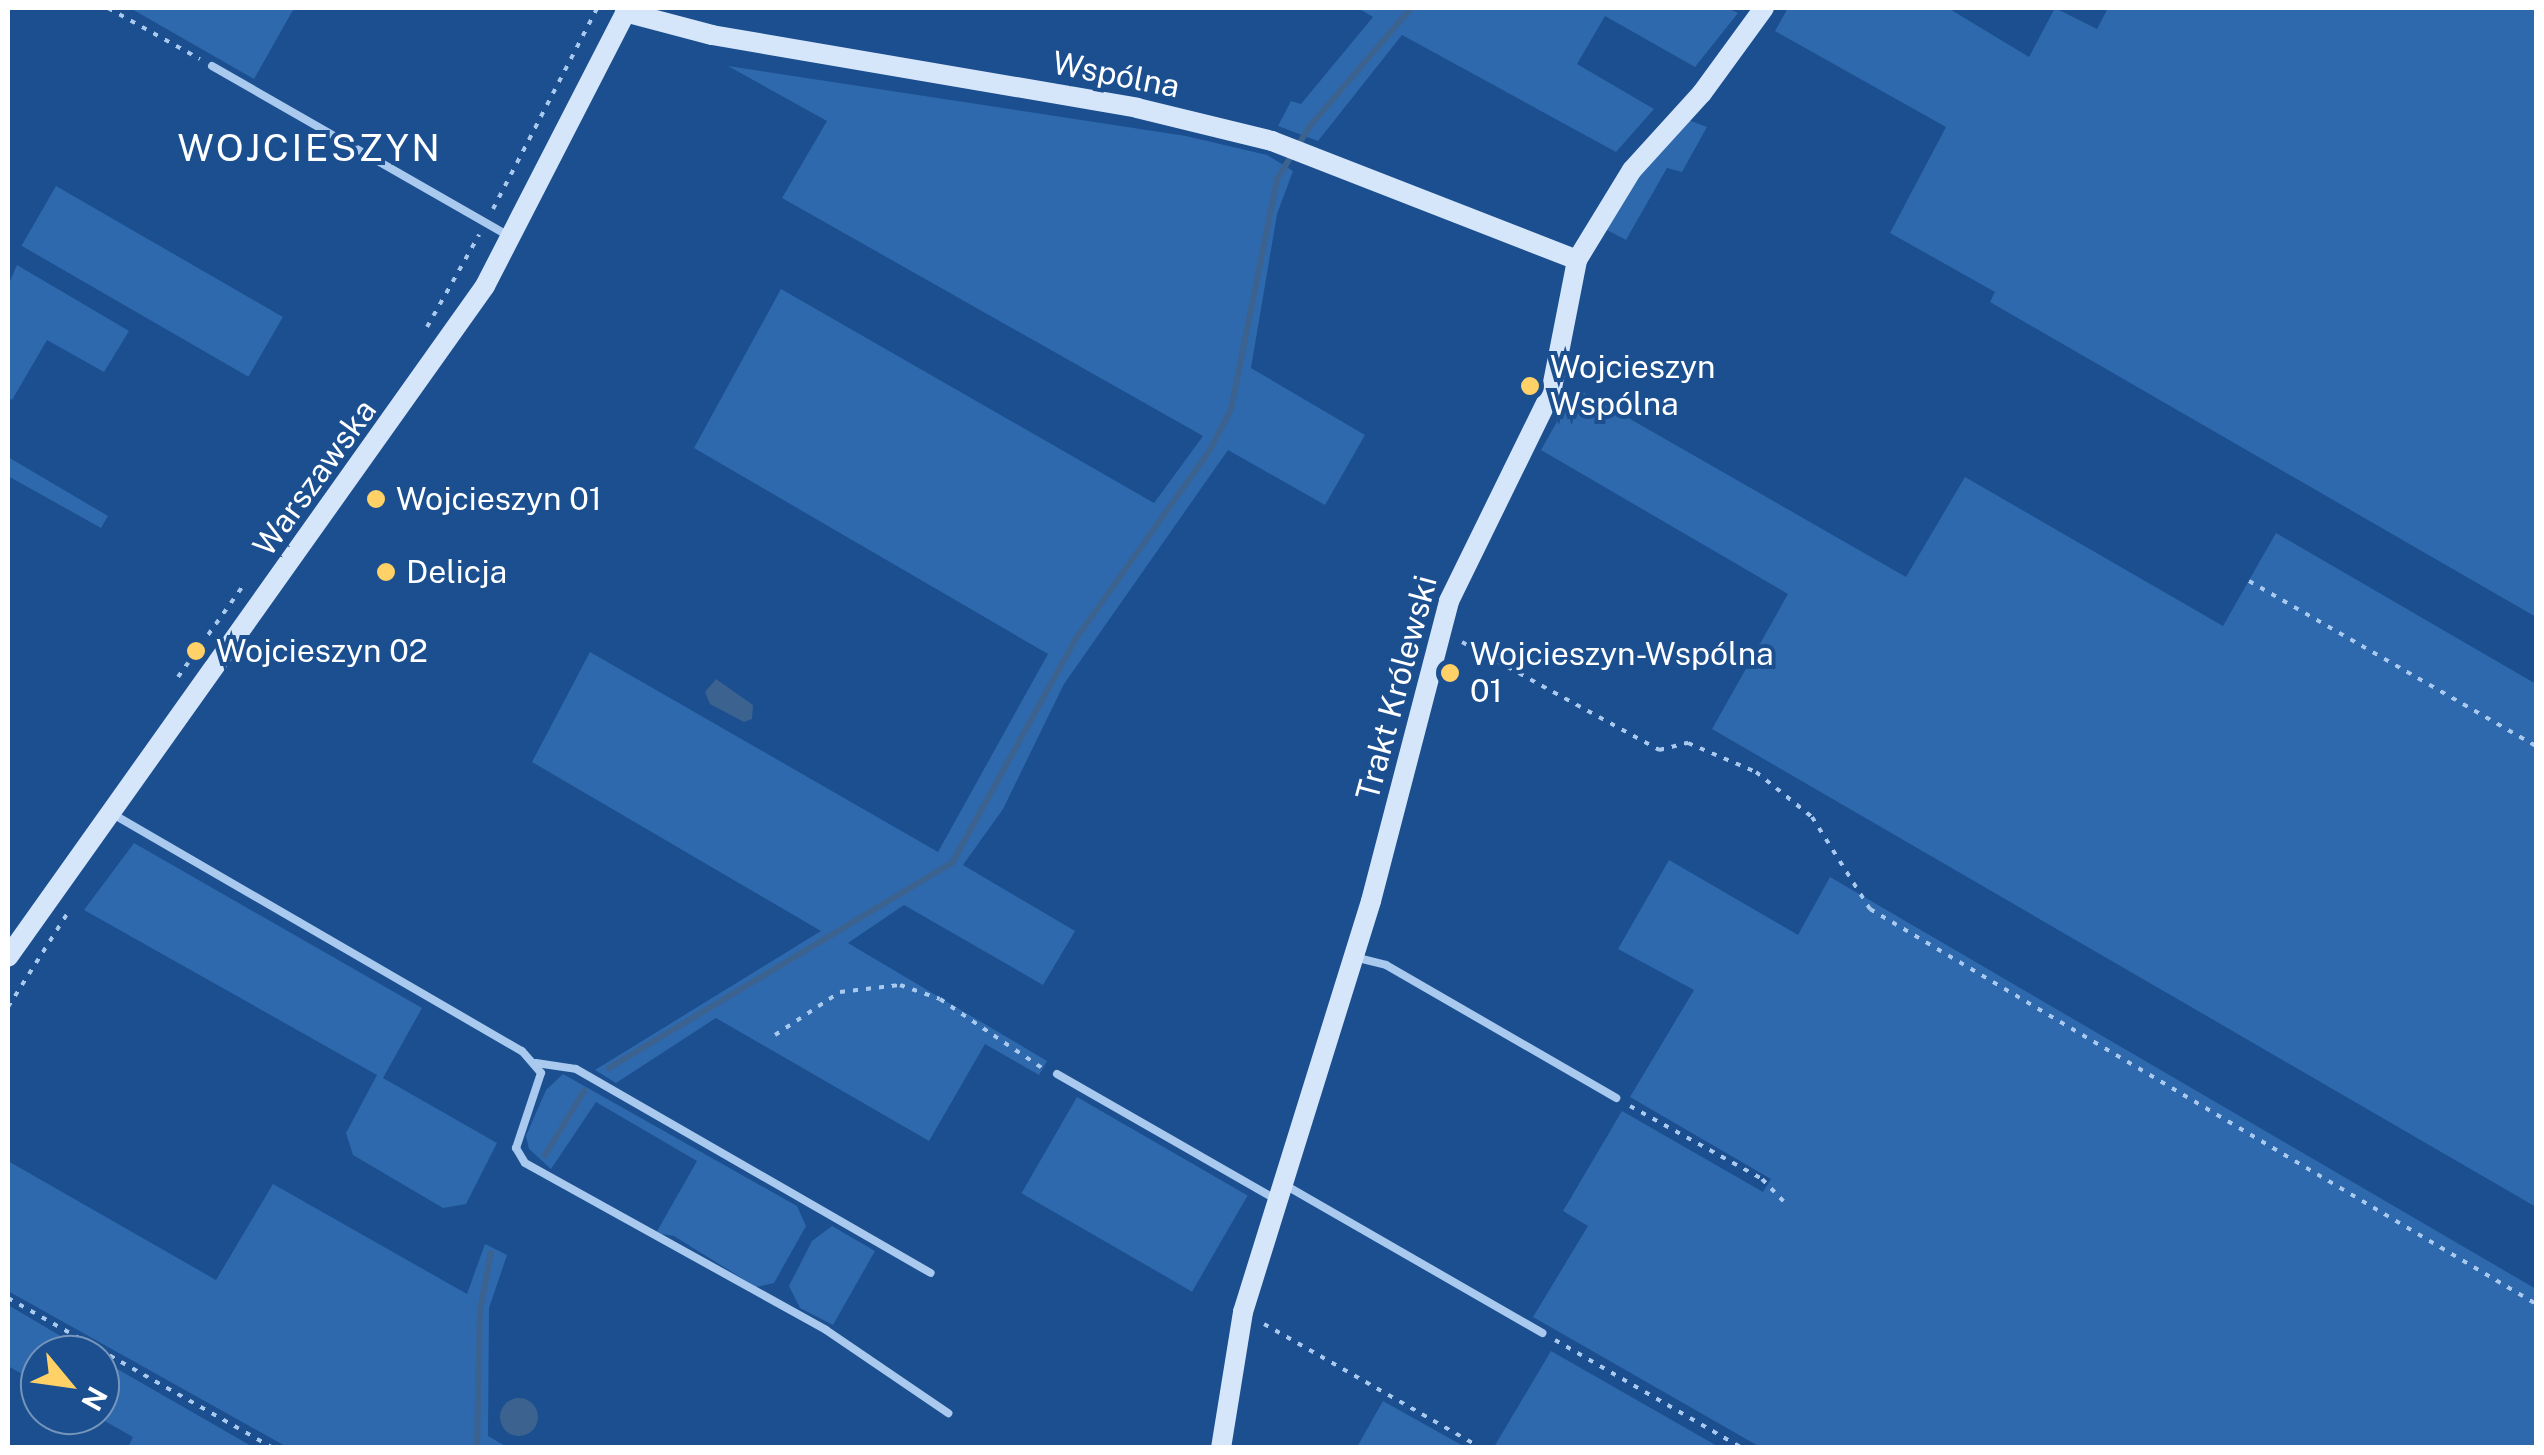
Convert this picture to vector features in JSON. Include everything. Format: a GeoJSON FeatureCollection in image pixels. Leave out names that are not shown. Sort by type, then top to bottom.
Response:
{"type":"FeatureCollection","features":[{"type":"Feature","properties":{"kind":"street","name":"Trakt Królewski"},"geometry":{"type":"LineString","coordinates":[[1221,1448],[1243,1312],[1354,957],[1440,630],[1464,563],[1551,393],[1577,260],[1632,170],[1702,92],[1764,8]]}},
{"type":"Feature","properties":{"kind":"street","name":"Wspólna"},"geometry":{"type":"LineString","coordinates":[[626,10],[712,35],[1137,108],[1272,140],[1326,158],[1577,260]]}},
{"type":"Feature","properties":{"kind":"street","name":"Warszawska"},"geometry":{"type":"LineString","coordinates":[[8,957],[385,432],[514,239],[626,10]]}},
{"type":"Feature","properties":{"kind":"lane"},"geometry":{"type":"LineString","coordinates":[[212,66],[514,239]]}},
{"type":"Feature","properties":{"kind":"lane"},"geometry":{"type":"LineString","coordinates":[[111,813],[536,1063],[576,1069],[932,1273]]}},
{"type":"Feature","properties":{"kind":"lane"},"geometry":{"type":"LineString","coordinates":[[1354,957],[1386,965],[1616,1098]]}},
{"type":"Feature","properties":{"kind":"lane"},"geometry":{"type":"LineString","coordinates":[[536,1063],[539,1094],[516,1148],[524,1163],[813,1322],[948,1412]]}},
{"type":"Feature","properties":{"kind":"lane"},"geometry":{"type":"LineString","coordinates":[[1057,1074],[1542,1333]]}},
{"type":"Feature","properties":{"kind":"path"},"geometry":{"type":"LineString","coordinates":[[108,8],[212,66]]}},
{"type":"Feature","properties":{"kind":"path"},"geometry":{"type":"LineString","coordinates":[[426,330],[597,8]]}},
{"type":"Feature","properties":{"kind":"path"},"geometry":{"type":"LineString","coordinates":[[172,690],[190,654],[250,577]]}},
{"type":"Feature","properties":{"kind":"path"},"geometry":{"type":"LineString","coordinates":[[2249,581],[2536,746]]}},
{"type":"Feature","properties":{"kind":"path"},"geometry":{"type":"LineString","coordinates":[[1440,630],[1659,750],[1688,743],[1756,772],[1812,816],[1870,908],[2536,1304]]}},
{"type":"Feature","properties":{"kind":"path"},"geometry":{"type":"LineString","coordinates":[[8,1006],[73,902]]}},
{"type":"Feature","properties":{"kind":"path"},"geometry":{"type":"LineString","coordinates":[[775,1035],[840,992],[900,985],[940,999],[1024,1060],[1057,1074]]}},
{"type":"Feature","properties":{"kind":"path"},"geometry":{"type":"LineString","coordinates":[[1616,1098],[1762,1179],[1786,1204]]}},
{"type":"Feature","properties":{"kind":"path"},"geometry":{"type":"LineString","coordinates":[[8,1298],[272,1448]]}},
{"type":"Feature","properties":{"kind":"path"},"geometry":{"type":"LineString","coordinates":[[1243,1312],[1481,1448]]}},
{"type":"Feature","properties":{"kind":"path"},"geometry":{"type":"LineString","coordinates":[[1542,1333],[1742,1448]]}},
{"type":"Feature","properties":{"kind":"shaded area"},"geometry":{"type":"Polygon","coordinates":[[[130,8],[289,8],[293,10],[254,79],[130,8]]]}},
{"type":"Feature","properties":{"kind":"shaded area"},"geometry":{"type":"Polygon","coordinates":[[[1358,8],[1727,8],[1738,13],[1695,67],[1605,16],[1577,64],[1654,109],[1616,152],[1402,35],[1318,141],[1278,126],[1291,101],[1301,104],[1373,17],[1358,8]]]}},
{"type":"Feature","properties":{"kind":"shaded area"},"geometry":{"type":"Polygon","coordinates":[[[1788,8],[1948,8],[2029,57],[2055,8],[2097,29],[2108,8],[2536,8],[2536,617],[1990,302],[1995,292],[1890,233],[1946,127],[1775,31],[1788,8]]]}},
{"type":"Feature","properties":{"kind":"shaded area"},"geometry":{"type":"Polygon","coordinates":[[[728,66],[1186,136],[1267,155],[1293,171],[1277,214],[1251,368],[1365,435],[1325,505],[1228,450],[1064,684],[1003,809],[963,865],[1075,931],[1043,985],[904,905],[848,943],[1047,1061],[1039,1075],[985,1044],[929,1141],[716,1018],[616,1083],[595,1070],[821,931],[532,762],[590,652],[938,852],[1048,654],[694,448],[781,289],[1154,503],[1203,436],[782,198],[827,121],[728,66]]]}},
{"type":"Feature","properties":{"kind":"shaded area"},"geometry":{"type":"Polygon","coordinates":[[[1688,120],[1707,127],[1682,172],[1667,168],[1626,240],[1605,229],[1633,183],[1688,120]]]}},
{"type":"Feature","properties":{"kind":"shaded area"},"geometry":{"type":"Polygon","coordinates":[[[56,186],[283,317],[248,377],[22,246],[56,186]]]}},
{"type":"Feature","properties":{"kind":"shaded area"},"geometry":{"type":"Polygon","coordinates":[[[17,265],[129,331],[104,372],[47,340],[12,400],[8,397],[8,286],[17,265]]]}},
{"type":"Feature","properties":{"kind":"shaded area"},"geometry":{"type":"Polygon","coordinates":[[[1576,388],[1906,577],[1965,477],[2223,626],[2276,533],[2536,684],[2536,1207],[1712,729],[1788,594],[1541,450],[1576,388]]]}},
{"type":"Feature","properties":{"kind":"shaded area"},"geometry":{"type":"Polygon","coordinates":[[[8,457],[108,516],[101,528],[8,476],[8,457]]]}},
{"type":"Feature","properties":{"kind":"shaded area"},"geometry":{"type":"Polygon","coordinates":[[[716,679],[753,705],[752,719],[744,722],[710,704],[705,692],[716,679]]]}},
{"type":"Feature","properties":{"kind":"shaded area"},"geometry":{"type":"Polygon","coordinates":[[[134,843],[422,1008],[383,1078],[497,1143],[466,1204],[443,1208],[353,1155],[346,1133],[377,1075],[84,910],[134,843]]]}},
{"type":"Feature","properties":{"kind":"shaded area"},"geometry":{"type":"Polygon","coordinates":[[[1669,860],[1798,935],[1830,877],[2536,1289],[2536,1447],[1760,1447],[1533,1317],[1588,1226],[1563,1211],[1622,1111],[1763,1192],[1771,1179],[1630,1097],[1694,990],[1618,949],[1669,860]]]}},
{"type":"Feature","properties":{"kind":"shaded area"},"geometry":{"type":"Polygon","coordinates":[[[563,1074],[797,1206],[806,1226],[774,1283],[756,1287],[674,1236],[656,1233],[697,1161],[596,1102],[551,1169],[529,1149],[526,1136],[546,1090],[563,1074]]]}},
{"type":"Feature","properties":{"kind":"shaded area"},"geometry":{"type":"Polygon","coordinates":[[[1077,1097],[1248,1196],[1192,1292],[1022,1193],[1077,1097]]]}},
{"type":"Feature","properties":{"kind":"shaded area"},"geometry":{"type":"Polygon","coordinates":[[[8,1161],[216,1280],[273,1184],[467,1294],[485,1244],[507,1255],[489,1308],[488,1436],[507,1447],[287,1447],[120,1354],[120,1335],[87,1335],[8,1291],[8,1161]]]}},
{"type":"Feature","properties":{"kind":"shaded area"},"geometry":{"type":"Polygon","coordinates":[[[832,1226],[875,1251],[833,1325],[800,1308],[789,1286],[812,1241],[832,1226]]]}},
{"type":"Feature","properties":{"kind":"shaded area"},"geometry":{"type":"Polygon","coordinates":[[[8,1305],[59,1335],[20,1335],[20,1373],[8,1366],[8,1305]]]}},
{"type":"Feature","properties":{"kind":"shaded area"},"geometry":{"type":"Polygon","coordinates":[[[1551,1351],[1719,1447],[1494,1447],[1551,1351]]]}},
{"type":"Feature","properties":{"kind":"shaded area"},"geometry":{"type":"Polygon","coordinates":[[[120,1371],[253,1447],[128,1447],[133,1437],[120,1430],[120,1371]]]}},
{"type":"Feature","properties":{"kind":"shaded area"},"geometry":{"type":"Polygon","coordinates":[[[519,1398],[533,1403],[538,1417],[533,1431],[519,1436],[505,1431],[500,1417],[505,1403],[519,1398]]]}},
{"type":"Feature","properties":{"kind":"shaded area"},"geometry":{"type":"Polygon","coordinates":[[[1383,1401],[1465,1447],[1357,1447],[1383,1401]]]}},
{"type":"Feature","properties":{"kind":"waterway"},"geometry":{"type":"LineString","coordinates":[[609,1068],[952,863],[1075,640],[1210,450],[1231,409],[1277,179],[1310,126],[1411,8]]}},
{"type":"Feature","properties":{"kind":"waterway"},"geometry":{"type":"LineString","coordinates":[[545,1155],[584,1091]]}},
{"type":"Feature","properties":{"kind":"waterway"},"geometry":{"type":"LineString","coordinates":[[477,1448],[480,1310],[491,1253]]}},
{"type":"Feature","properties":{"kind":"place","name":"Wojcieszyn Wspólna"},"geometry":{"type":"Point","coordinates":[1530,386]}},
{"type":"Feature","properties":{"kind":"place","name":"Wojcieszyn 01"},"geometry":{"type":"Point","coordinates":[376,499]}},
{"type":"Feature","properties":{"kind":"place","name":"Delicja"},"geometry":{"type":"Point","coordinates":[386,572]}},
{"type":"Feature","properties":{"kind":"place","name":"Wojcieszyn 02"},"geometry":{"type":"Point","coordinates":[196,651]}},
{"type":"Feature","properties":{"kind":"place","name":"Wojcieszyn-Wspólna 01"},"geometry":{"type":"Point","coordinates":[1450,673]}},
{"type":"Feature","properties":{"kind":"district","name":"WOJCIESZYN"},"geometry":{"type":"Point","coordinates":[310,148]}}]}
